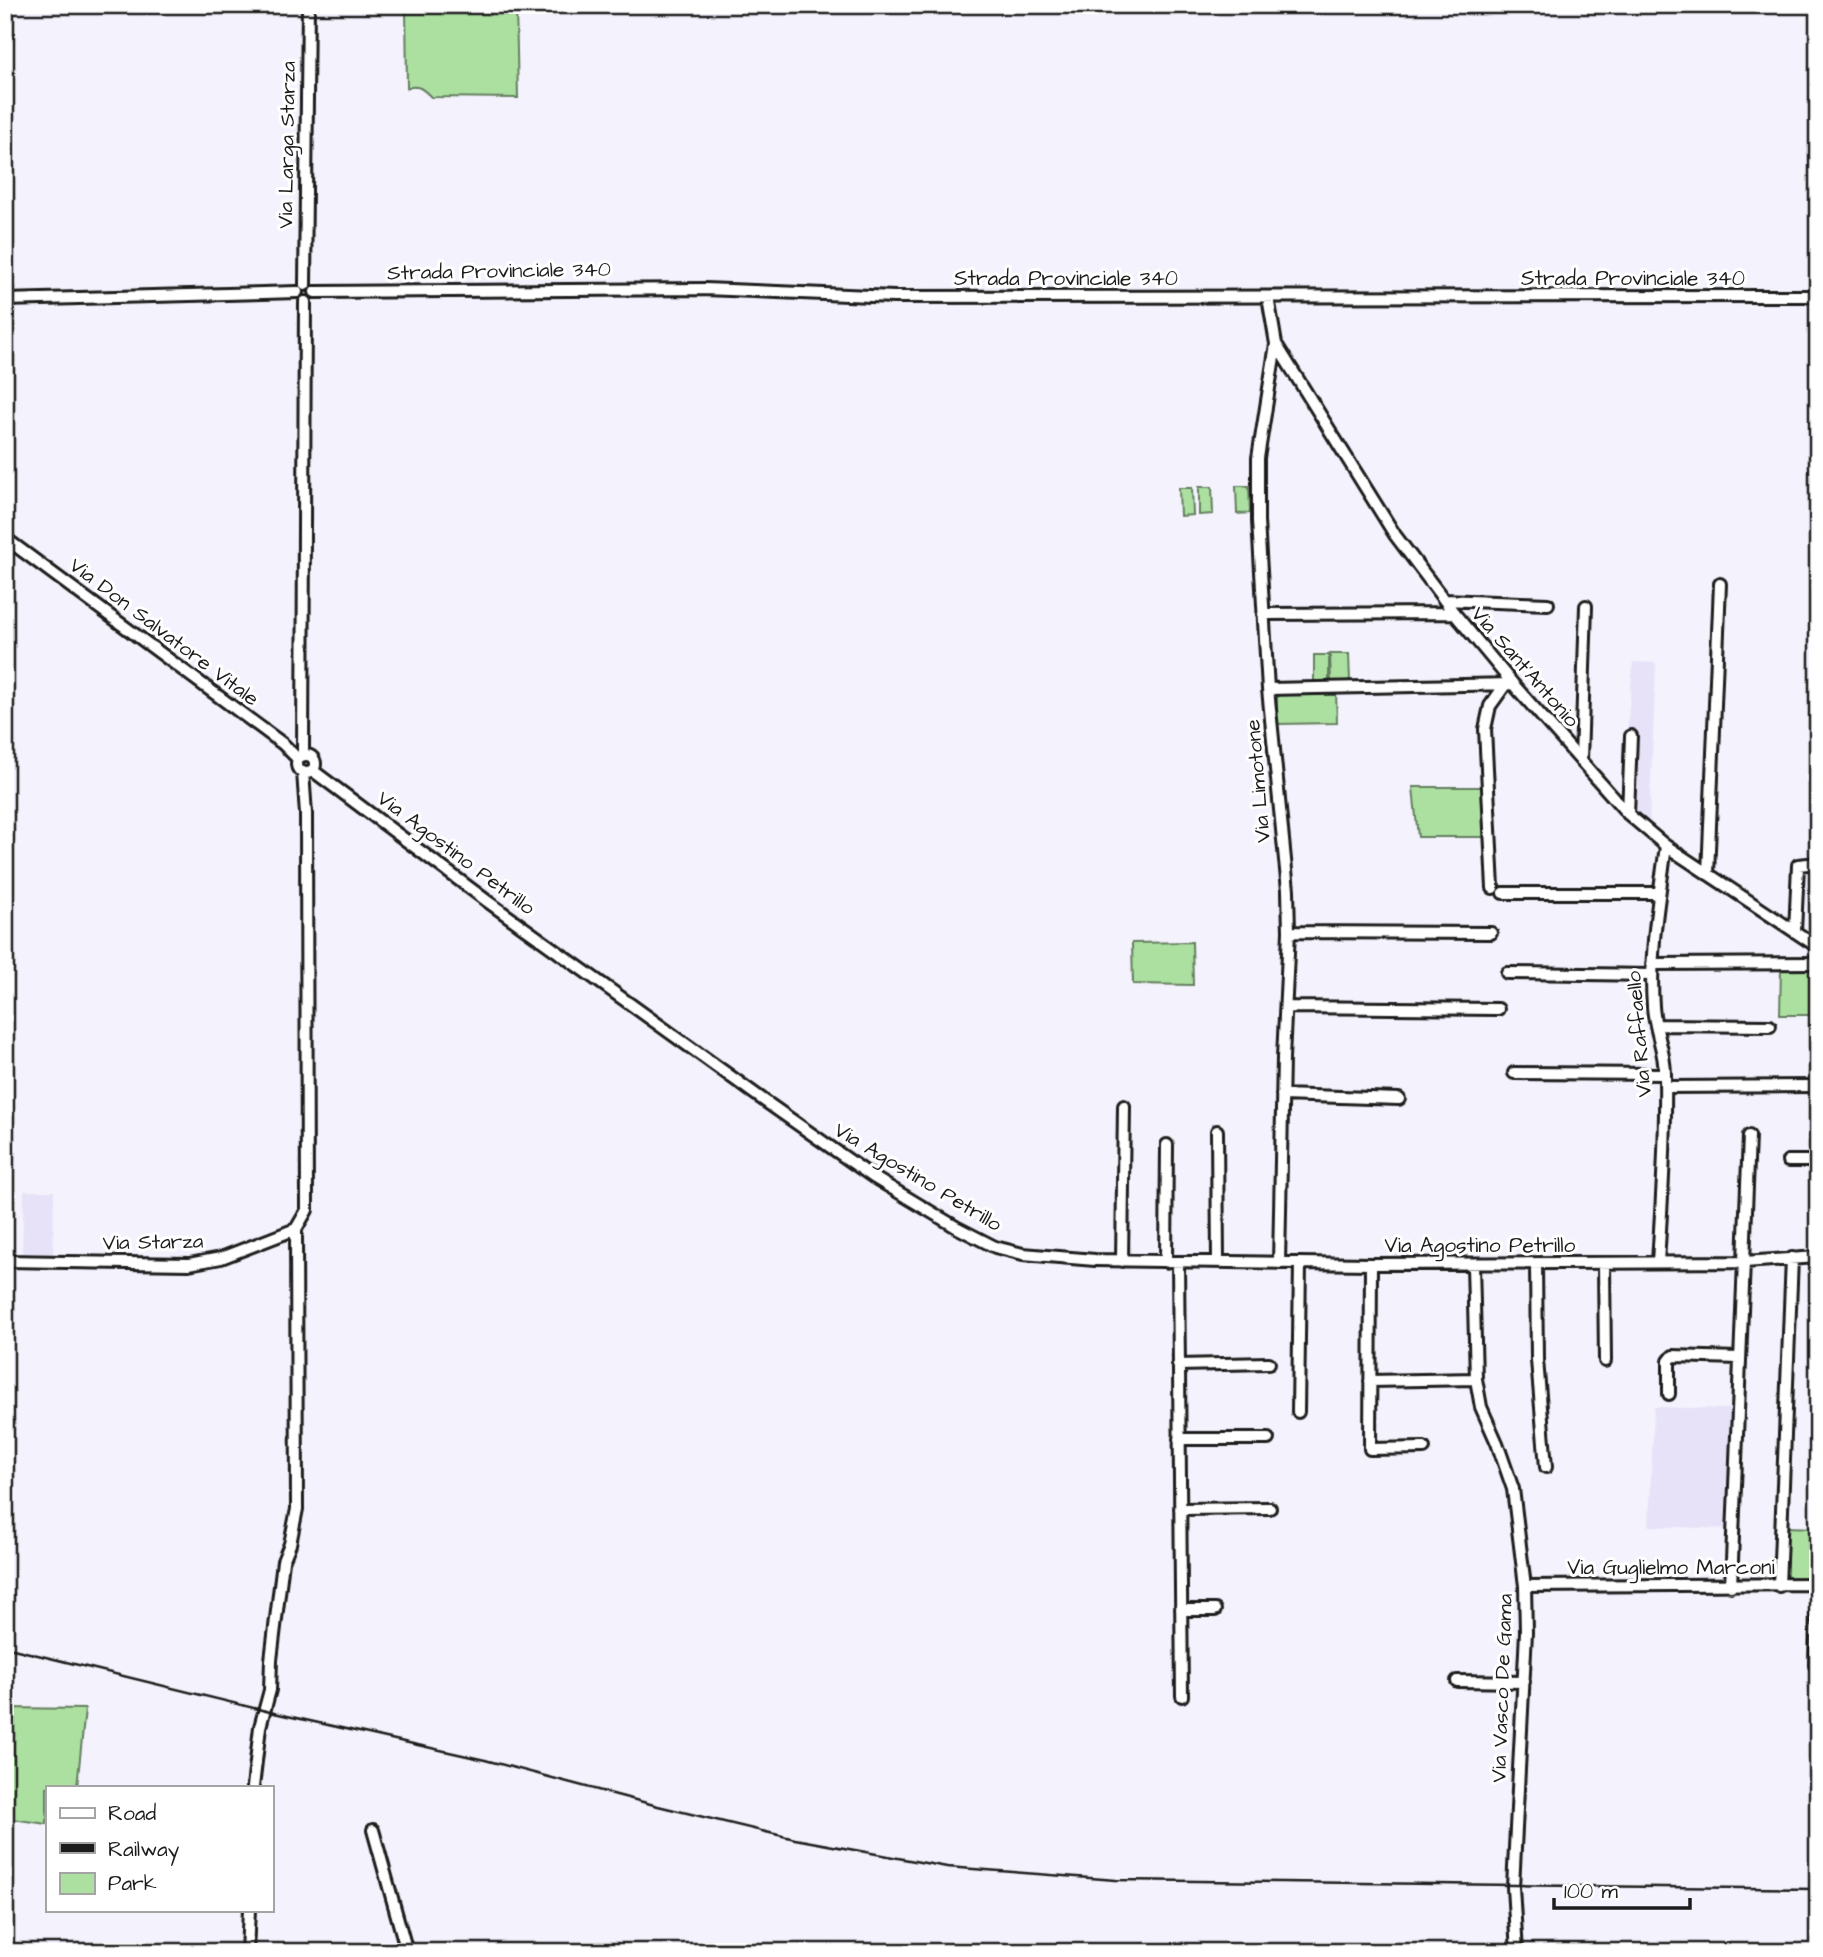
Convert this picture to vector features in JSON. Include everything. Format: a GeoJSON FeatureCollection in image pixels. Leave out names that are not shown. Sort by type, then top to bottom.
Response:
{"type":"FeatureCollection","features":[{"type":"Feature","properties":{"kind":"street","name":"Via Larga Starza"},"geometry":{"type":"LineString","coordinates":[[301,288],[308,5]]}},
{"type":"Feature","properties":{"kind":"street"},"geometry":{"type":"LineString","coordinates":[[5,300],[312,286],[315,292],[312,300],[300,300],[301,288]]}},
{"type":"Feature","properties":{"kind":"street","name":"Strada Provinciale 340"},"geometry":{"type":"LineString","coordinates":[[315,292],[705,289],[894,297],[1818,296]]}},
{"type":"Feature","properties":{"kind":"street","name":"Via Limotone"},"geometry":{"type":"LineString","coordinates":[[1268,297],[1276,344],[1258,458],[1258,521],[1268,689],[1288,890],[1289,932],[1279,1263]]}},
{"type":"Feature","properties":{"kind":"street"},"geometry":{"type":"LineString","coordinates":[[305,302],[301,757],[297,767],[308,771]]}},
{"type":"Feature","properties":{"kind":"street","name":"Via Sant'Antonio"},"geometry":{"type":"LineString","coordinates":[[1276,344],[1395,535],[1509,685],[1628,814],[1666,846],[1818,947]]}},
{"type":"Feature","properties":{"kind":"street","name":"Via Don Salvatore Vitale"},"geometry":{"type":"LineString","coordinates":[[5,538],[301,757]]}},
{"type":"Feature","properties":{"kind":"street"},"geometry":{"type":"LineString","coordinates":[[1708,874],[1720,584]]}},
{"type":"Feature","properties":{"kind":"street"},"geometry":{"type":"LineString","coordinates":[[1444,600],[1548,604]]}},
{"type":"Feature","properties":{"kind":"street"},"geometry":{"type":"LineString","coordinates":[[1581,760],[1587,606]]}},
{"type":"Feature","properties":{"kind":"street"},"geometry":{"type":"LineString","coordinates":[[1263,614],[1454,613]]}},
{"type":"Feature","properties":{"kind":"street"},"geometry":{"type":"LineString","coordinates":[[1268,689],[1509,685]]}},
{"type":"Feature","properties":{"kind":"street"},"geometry":{"type":"LineString","coordinates":[[1509,685],[1490,706],[1485,729],[1498,891],[1659,893]]}},
{"type":"Feature","properties":{"kind":"street"},"geometry":{"type":"LineString","coordinates":[[1628,814],[1631,736]]}},
{"type":"Feature","properties":{"kind":"street"},"geometry":{"type":"LineString","coordinates":[[253,1786],[260,1727],[270,1690],[283,1561],[290,1544],[297,1509],[296,1229],[307,1210],[306,814],[308,771],[315,765],[313,758],[301,757]]}},
{"type":"Feature","properties":{"kind":"street","name":"Via Agostino Petrillo"},"geometry":{"type":"LineString","coordinates":[[308,771],[325,779],[670,1034],[873,1177],[995,1247],[1023,1254],[1166,1262],[1604,1264],[1744,1262],[1818,1256]]}},
{"type":"Feature","properties":{"kind":"street","name":"Via Raffaello"},"geometry":{"type":"LineString","coordinates":[[1658,1262],[1664,1164],[1665,1074],[1663,1049],[1653,1010],[1652,969],[1666,846]]}},
{"type":"Feature","properties":{"kind":"street"},"geometry":{"type":"LineString","coordinates":[[1795,932],[1798,865],[1818,863]]}},
{"type":"Feature","properties":{"kind":"street"},"geometry":{"type":"LineString","coordinates":[[1289,932],[1491,933]]}},
{"type":"Feature","properties":{"kind":"street"},"geometry":{"type":"LineString","coordinates":[[1507,974],[1818,963]]}},
{"type":"Feature","properties":{"kind":"street"},"geometry":{"type":"LineString","coordinates":[[1287,1007],[1498,1009]]}},
{"type":"Feature","properties":{"kind":"street"},"geometry":{"type":"LineString","coordinates":[[1657,1025],[1770,1026]]}},
{"type":"Feature","properties":{"kind":"street"},"geometry":{"type":"LineString","coordinates":[[1514,1073],[1665,1074]]}},
{"type":"Feature","properties":{"kind":"street"},"geometry":{"type":"LineString","coordinates":[[1665,1087],[1818,1086]]}},
{"type":"Feature","properties":{"kind":"street"},"geometry":{"type":"LineString","coordinates":[[1282,1095],[1399,1099]]}},
{"type":"Feature","properties":{"kind":"street"},"geometry":{"type":"LineString","coordinates":[[1122,1261],[1124,1106]]}},
{"type":"Feature","properties":{"kind":"street"},"geometry":{"type":"LineString","coordinates":[[1217,1131],[1218,1262]]}},
{"type":"Feature","properties":{"kind":"street"},"geometry":{"type":"LineString","coordinates":[[1731,1586],[1749,1136]]}},
{"type":"Feature","properties":{"kind":"street"},"geometry":{"type":"LineString","coordinates":[[1166,1262],[1167,1145]]}},
{"type":"Feature","properties":{"kind":"street"},"geometry":{"type":"LineString","coordinates":[[1788,1161],[1818,1161]]}},
{"type":"Feature","properties":{"kind":"street","name":"Via Starza"},"geometry":{"type":"LineString","coordinates":[[5,1261],[189,1264],[221,1258],[296,1229]]}},
{"type":"Feature","properties":{"kind":"street"},"geometry":{"type":"LineString","coordinates":[[1779,1586],[1792,1258]]}},
{"type":"Feature","properties":{"kind":"street"},"geometry":{"type":"LineString","coordinates":[[1178,1262],[1182,1696]]}},
{"type":"Feature","properties":{"kind":"street"},"geometry":{"type":"LineString","coordinates":[[1298,1412],[1300,1263]]}},
{"type":"Feature","properties":{"kind":"street"},"geometry":{"type":"LineString","coordinates":[[1371,1264],[1370,1449],[1424,1448]]}},
{"type":"Feature","properties":{"kind":"street"},"geometry":{"type":"LineString","coordinates":[[1536,1264],[1537,1360],[1546,1467]]}},
{"type":"Feature","properties":{"kind":"street"},"geometry":{"type":"LineString","coordinates":[[1604,1264],[1605,1361]]}},
{"type":"Feature","properties":{"kind":"street","name":"Via Vasco De Gama"},"geometry":{"type":"LineString","coordinates":[[1473,1265],[1476,1378],[1481,1406],[1513,1489],[1525,1586],[1526,1632],[1513,1887],[1517,1952]]}},
{"type":"Feature","properties":{"kind":"street"},"geometry":{"type":"LineString","coordinates":[[1669,1394],[1669,1361],[1673,1356],[1739,1359]]}},
{"type":"Feature","properties":{"kind":"street"},"geometry":{"type":"LineString","coordinates":[[1178,1365],[1269,1363]]}},
{"type":"Feature","properties":{"kind":"street"},"geometry":{"type":"LineString","coordinates":[[1370,1381],[1476,1378]]}},
{"type":"Feature","properties":{"kind":"street"},"geometry":{"type":"LineString","coordinates":[[1179,1439],[1268,1439]]}},
{"type":"Feature","properties":{"kind":"street"},"geometry":{"type":"LineString","coordinates":[[1180,1509],[1269,1508]]}},
{"type":"Feature","properties":{"kind":"street"},"geometry":{"type":"LineString","coordinates":[[1815,1665],[1818,1585]]}},
{"type":"Feature","properties":{"kind":"street","name":"Via Guglielmo Marconi"},"geometry":{"type":"LineString","coordinates":[[1525,1586],[1818,1585]]}},
{"type":"Feature","properties":{"kind":"street"},"geometry":{"type":"LineString","coordinates":[[1181,1610],[1215,1610]]}},
{"type":"Feature","properties":{"kind":"street"},"geometry":{"type":"LineString","coordinates":[[1457,1681],[1524,1682]]}},
{"type":"Feature","properties":{"kind":"street"},"geometry":{"type":"LineString","coordinates":[[373,1830],[408,1952]]}},
{"type":"Feature","properties":{"kind":"street"},"geometry":{"type":"LineString","coordinates":[[247,1952],[249,1912]]}},
{"type":"Feature","properties":{"kind":"shaded area"},"geometry":{"type":"Polygon","coordinates":[[[1633,662],[1656,663],[1649,827],[1631,811],[1627,733],[1633,662]]]}},
{"type":"Feature","properties":{"kind":"shaded area"},"geometry":{"type":"Polygon","coordinates":[[[5,1191],[13,1191],[11,1253],[5,1253],[5,1191]]]}},
{"type":"Feature","properties":{"kind":"shaded area"},"geometry":{"type":"Polygon","coordinates":[[[24,1191],[54,1191],[53,1255],[22,1254],[24,1191]]]}},
{"type":"Feature","properties":{"kind":"shaded area"},"geometry":{"type":"Polygon","coordinates":[[[1654,1407],[1732,1409],[1730,1529],[1649,1526],[1654,1407]]]}},
{"type":"Feature","properties":{"kind":"green space"},"geometry":{"type":"Polygon","coordinates":[[[406,5],[516,5],[518,98],[431,97],[420,88],[407,88],[406,5]]]}},
{"type":"Feature","properties":{"kind":"green space"},"geometry":{"type":"Polygon","coordinates":[[[1236,486],[1249,486],[1250,513],[1237,514],[1236,486]]]}},
{"type":"Feature","properties":{"kind":"green space"},"geometry":{"type":"Polygon","coordinates":[[[1199,487],[1212,487],[1213,514],[1199,515],[1199,487]]]}},
{"type":"Feature","properties":{"kind":"green space"},"geometry":{"type":"Polygon","coordinates":[[[1179,488],[1192,488],[1193,515],[1180,516],[1179,488]]]}},
{"type":"Feature","properties":{"kind":"green space"},"geometry":{"type":"Polygon","coordinates":[[[1330,654],[1349,654],[1350,682],[1331,682],[1330,654]]]}},
{"type":"Feature","properties":{"kind":"green space"},"geometry":{"type":"Polygon","coordinates":[[[1314,655],[1329,655],[1329,682],[1314,682],[1314,655]]]}},
{"type":"Feature","properties":{"kind":"green space"},"geometry":{"type":"Polygon","coordinates":[[[1336,691],[1337,723],[1277,724],[1277,692],[1336,691]]]}},
{"type":"Feature","properties":{"kind":"green space"},"geometry":{"type":"Polygon","coordinates":[[[1413,787],[1482,787],[1485,837],[1418,837],[1413,787]]]}},
{"type":"Feature","properties":{"kind":"green space"},"geometry":{"type":"Polygon","coordinates":[[[1192,942],[1193,985],[1133,984],[1132,943],[1192,942]]]}},
{"type":"Feature","properties":{"kind":"green space"},"geometry":{"type":"Polygon","coordinates":[[[1781,969],[1818,969],[1818,1015],[1780,1015],[1781,969]]]}},
{"type":"Feature","properties":{"kind":"green space"},"geometry":{"type":"Polygon","coordinates":[[[1784,1527],[1818,1528],[1818,1579],[1782,1580],[1784,1527]]]}},
{"type":"Feature","properties":{"kind":"green space"},"geometry":{"type":"Polygon","coordinates":[[[5,1708],[85,1709],[77,1786],[46,1786],[46,1824],[5,1818],[5,1708]]]}},
{"type":"Feature","properties":{"kind":"railway"},"geometry":{"type":"LineString","coordinates":[[5,1647],[274,1713],[485,1760],[795,1839],[947,1867],[1116,1880],[1818,1889]]}}]}
